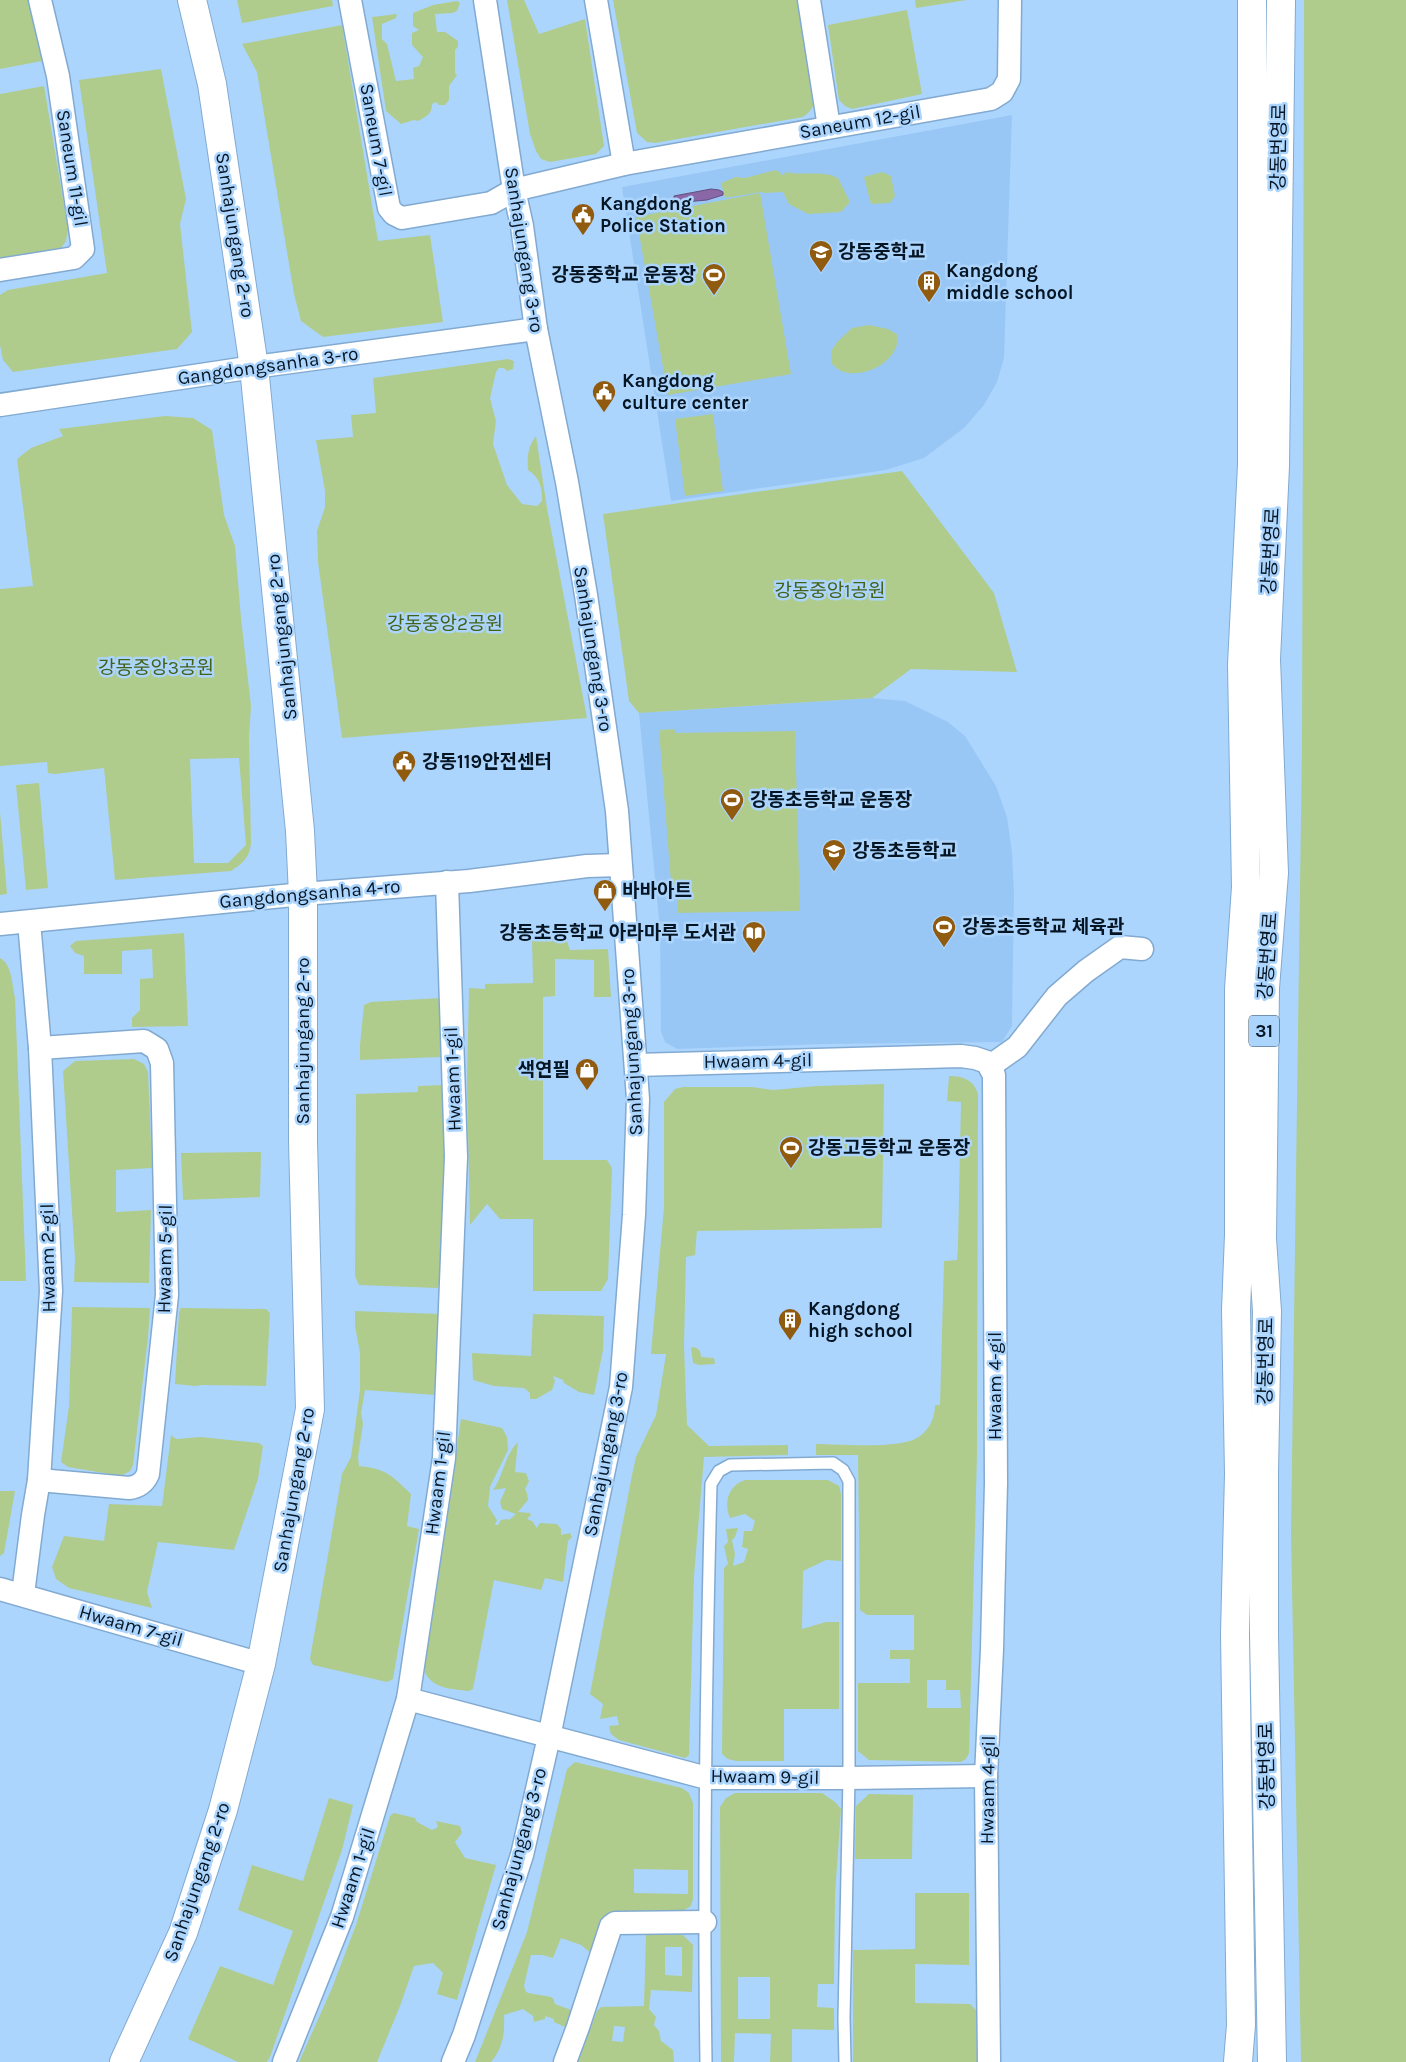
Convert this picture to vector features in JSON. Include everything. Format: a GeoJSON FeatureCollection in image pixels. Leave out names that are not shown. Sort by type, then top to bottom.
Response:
{"type":"FeatureCollection","features":[{"type":"Feature","properties":{"kind":"main road","name":"Sanhajungang 2-ro"},"geometry":{"type":"LineString","coordinates":[[124,2062],[183,1933],[222,1810],[261,1664],[310,1409],[302,1141],[303,894],[300,831],[254,367],[212,84],[192,0]]}},
{"type":"Feature","properties":{"kind":"main road","name":"강동번영로"},"geometry":{"type":"LineString","coordinates":[[1238,2062],[1241,2025],[1235,1644],[1239,1474],[1236,1310],[1239,1225],[1239,988],[1246,887],[1242,665],[1252,465],[1252,0]]}},
{"type":"Feature","properties":{"kind":"main road","name":"강동번영로"},"geometry":{"type":"LineString","coordinates":[[1272,2062],[1264,1634],[1267,1311],[1262,1240],[1265,988],[1274,873],[1266,659],[1275,466],[1281,0]]}},
{"type":"Feature","properties":{"kind":"street","name":"Saneum 11-gil"},"geometry":{"type":"LineString","coordinates":[[0,270],[74,258],[83,249],[58,76],[40,0]]}},
{"type":"Feature","properties":{"kind":"street","name":"Saneum 7-gil"},"geometry":{"type":"LineString","coordinates":[[350,0],[391,212],[403,218],[491,203],[514,190]]}},
{"type":"Feature","properties":{"kind":"street","name":"Sanhajungang 3-ro"},"geometry":{"type":"LineString","coordinates":[[453,2062],[464,2035],[522,1854],[549,1737],[621,1387],[634,1215],[638,1099],[617,811],[586,595],[567,482],[536,329],[522,226],[514,190],[485,0]]}},
{"type":"Feature","properties":{"kind":"street"},"geometry":{"type":"LineString","coordinates":[[596,0],[624,164]]}},
{"type":"Feature","properties":{"kind":"street"},"geometry":{"type":"LineString","coordinates":[[809,0],[829,127]]}},
{"type":"Feature","properties":{"kind":"street","name":"Saneum 12-gil"},"geometry":{"type":"LineString","coordinates":[[514,190],[624,164],[991,99],[998,96],[1006,87],[1009,79],[1010,0]]}},
{"type":"Feature","properties":{"kind":"street","name":"Gangdongsanha 3-ro"},"geometry":{"type":"LineString","coordinates":[[0,405],[254,367],[536,329]]}},
{"type":"Feature","properties":{"kind":"street","name":"Gangdongsanha 4-ro"},"geometry":{"type":"LineString","coordinates":[[0,924],[620,864]]}},
{"type":"Feature","properties":{"kind":"street","name":"Hwaam 1-gil"},"geometry":{"type":"LineString","coordinates":[[284,2062],[342,1917],[408,1699],[444,1458],[456,1157],[446,882]]}},
{"type":"Feature","properties":{"kind":"street","name":"Hwaam 2-gil"},"geometry":{"type":"LineString","coordinates":[[23,1594],[33,1515],[40,1480],[52,1291],[40,1048],[29,922]]}},
{"type":"Feature","properties":{"kind":"street"},"geometry":{"type":"LineString","coordinates":[[990,1066],[1017,1047],[1057,996],[1086,971],[1120,947],[1142,949]]}},
{"type":"Feature","properties":{"kind":"street","name":"Hwaam 5-gil"},"geometry":{"type":"LineString","coordinates":[[40,1048],[144,1041],[157,1049],[162,1063],[167,1295],[148,1474],[145,1481],[136,1487],[129,1488],[40,1480]]}},
{"type":"Feature","properties":{"kind":"street","name":"Hwaam 4-gil"},"geometry":{"type":"LineString","coordinates":[[636,1065],[961,1056],[987,1062],[994,1075],[996,1483],[992,1649],[986,1776],[989,2062]]}},
{"type":"Feature","properties":{"kind":"street","name":"Hwaam 7-gil"},"geometry":{"type":"LineString","coordinates":[[0,1589],[23,1594],[261,1664]]}},
{"type":"Feature","properties":{"kind":"street","name":"Hwaam 9-gil"},"geometry":{"type":"LineString","coordinates":[[408,1699],[707,1778],[986,1776]]}},
{"type":"Feature","properties":{"kind":"street"},"geometry":{"type":"LineString","coordinates":[[565,2062],[611,1926],[616,1923],[704,1922]]}},
{"type":"Feature","properties":{"kind":"lane"},"geometry":{"type":"LineString","coordinates":[[706,2062],[704,1922],[707,1778],[707,1629],[711,1484],[719,1472],[730,1465],[833,1463],[843,1470],[849,1481],[849,1778],[844,2008],[845,2062]]}},
{"type":"Feature","properties":{"kind":"shaded area","name":"강동중학교"},"geometry":{"type":"Polygon","coordinates":[[[1012,115],[1004,358],[997,382],[984,405],[964,428],[924,458],[886,470],[671,501],[622,187],[1012,115]]]}},
{"type":"Feature","properties":{"kind":"shaded area"},"geometry":{"type":"Polygon","coordinates":[[[711,189],[723,192],[723,195],[707,200],[674,203],[674,196],[711,189]]]}},
{"type":"Feature","properties":{"kind":"shaded area","name":"강동초등학교"},"geometry":{"type":"Polygon","coordinates":[[[872,698],[905,701],[948,722],[965,736],[996,786],[1007,817],[1012,852],[1014,892],[1012,1026],[1002,1042],[825,1044],[677,1049],[665,1042],[661,1032],[660,930],[639,713],[872,698]]]}},
{"type":"Feature","properties":{"kind":"green space"},"geometry":{"type":"Polygon","coordinates":[[[0,0],[28,0],[42,61],[0,69],[0,0]]]}},
{"type":"Feature","properties":{"kind":"green space"},"geometry":{"type":"Polygon","coordinates":[[[237,0],[332,0],[333,6],[242,23],[237,0]]]}},
{"type":"Feature","properties":{"kind":"green space"},"geometry":{"type":"Polygon","coordinates":[[[507,0],[524,0],[539,34],[585,19],[604,146],[596,154],[550,162],[541,159],[536,151],[530,134],[507,0]]]}},
{"type":"Feature","properties":{"kind":"green space"},"geometry":{"type":"Polygon","coordinates":[[[613,0],[797,0],[816,97],[813,106],[803,117],[655,143],[647,142],[637,133],[613,0]]]}},
{"type":"Feature","properties":{"kind":"green space"},"geometry":{"type":"Polygon","coordinates":[[[915,0],[967,0],[916,8],[915,0]]]}},
{"type":"Feature","properties":{"kind":"green space"},"geometry":{"type":"Polygon","coordinates":[[[1304,0],[1406,0],[1406,2062],[1301,2062],[1291,1534],[1302,744],[1304,0]]]}},
{"type":"Feature","properties":{"kind":"green space"},"geometry":{"type":"Polygon","coordinates":[[[457,1],[460,3],[457,11],[435,14],[437,32],[445,32],[458,41],[458,47],[455,50],[455,73],[457,75],[449,86],[449,100],[445,105],[439,105],[436,102],[432,104],[428,114],[418,121],[414,120],[401,124],[386,111],[372,17],[397,14],[396,18],[382,24],[382,39],[387,44],[396,81],[414,79],[413,68],[419,66],[423,57],[412,45],[412,33],[419,30],[413,26],[413,13],[433,5],[457,1]]]}},
{"type":"Feature","properties":{"kind":"green space"},"geometry":{"type":"Polygon","coordinates":[[[907,10],[922,94],[852,109],[845,106],[839,100],[828,25],[907,10]]]}},
{"type":"Feature","properties":{"kind":"green space"},"geometry":{"type":"Polygon","coordinates":[[[342,25],[378,241],[430,235],[443,322],[323,337],[301,321],[294,294],[257,72],[242,44],[342,25]]]}},
{"type":"Feature","properties":{"kind":"green space"},"geometry":{"type":"Polygon","coordinates":[[[161,69],[186,199],[180,224],[192,332],[177,349],[13,372],[3,360],[0,345],[0,295],[8,290],[107,273],[79,80],[161,69]]]}},
{"type":"Feature","properties":{"kind":"green space"},"geometry":{"type":"Polygon","coordinates":[[[44,86],[68,229],[66,241],[61,248],[0,258],[0,94],[44,86]]]}},
{"type":"Feature","properties":{"kind":"green space"},"geometry":{"type":"Polygon","coordinates":[[[776,170],[784,176],[785,172],[826,174],[838,178],[850,202],[841,212],[808,214],[789,204],[783,192],[761,192],[725,198],[721,183],[736,177],[745,178],[776,170]]]}},
{"type":"Feature","properties":{"kind":"green space"},"geometry":{"type":"Polygon","coordinates":[[[882,172],[891,176],[895,196],[890,203],[871,204],[864,177],[882,172]]]}},
{"type":"Feature","properties":{"kind":"green space","name":"강동중학교 운동장"},"geometry":{"type":"Polygon","coordinates":[[[760,193],[791,374],[668,395],[636,217],[760,193]]]}},
{"type":"Feature","properties":{"kind":"green space"},"geometry":{"type":"Polygon","coordinates":[[[869,325],[888,329],[898,335],[893,353],[879,366],[870,370],[850,373],[839,370],[832,364],[831,351],[838,341],[852,328],[869,325]]]}},
{"type":"Feature","properties":{"kind":"green space","name":"강동중앙2공원"},"geometry":{"type":"Polygon","coordinates":[[[508,359],[514,361],[513,369],[507,371],[504,368],[499,368],[496,372],[490,398],[496,421],[493,444],[507,485],[522,504],[537,506],[542,501],[541,487],[535,476],[528,470],[528,456],[536,436],[547,508],[587,718],[342,738],[318,562],[317,531],[325,507],[325,491],[316,440],[353,437],[351,415],[376,413],[373,378],[508,359]]]}},
{"type":"Feature","properties":{"kind":"green space"},"geometry":{"type":"Polygon","coordinates":[[[713,414],[723,491],[685,496],[675,419],[713,414]]]}},
{"type":"Feature","properties":{"kind":"green space","name":"강동중앙3공원"},"geometry":{"type":"Polygon","coordinates":[[[165,416],[193,418],[212,430],[224,515],[235,546],[251,706],[249,737],[251,844],[245,860],[231,871],[115,880],[104,768],[55,774],[48,773],[47,762],[0,766],[0,589],[33,586],[17,459],[31,448],[63,436],[59,429],[165,416]],[[239,758],[190,759],[194,863],[228,863],[246,845],[239,758]]]}},
{"type":"Feature","properties":{"kind":"green space","name":"강동중앙1공원"},"geometry":{"type":"Polygon","coordinates":[[[902,471],[994,593],[1017,672],[911,669],[872,698],[639,713],[629,701],[603,514],[902,471]]]}},
{"type":"Feature","properties":{"kind":"green space","name":"강동초등학교 운동장"},"geometry":{"type":"Polygon","coordinates":[[[674,729],[676,733],[795,731],[800,911],[677,913],[677,896],[672,895],[659,730],[674,729]]]}},
{"type":"Feature","properties":{"kind":"green space"},"geometry":{"type":"Polygon","coordinates":[[[39,783],[48,888],[26,890],[16,785],[39,783]]]}},
{"type":"Feature","properties":{"kind":"green space"},"geometry":{"type":"Polygon","coordinates":[[[0,812],[7,894],[0,895],[0,812]]]}},
{"type":"Feature","properties":{"kind":"green space"},"geometry":{"type":"Polygon","coordinates":[[[184,933],[188,1026],[132,1027],[132,1018],[140,1010],[140,979],[153,978],[152,949],[122,951],[122,974],[84,974],[84,956],[75,953],[70,946],[76,941],[184,933]]]}},
{"type":"Feature","properties":{"kind":"green space"},"geometry":{"type":"Polygon","coordinates":[[[532,938],[566,938],[570,950],[608,949],[611,997],[594,997],[594,960],[555,959],[555,996],[543,997],[543,1160],[607,1160],[612,1168],[608,1279],[601,1291],[533,1291],[533,1219],[500,1219],[487,1204],[470,1225],[467,1084],[469,988],[485,989],[485,984],[533,983],[532,938]]]}},
{"type":"Feature","properties":{"kind":"green space"},"geometry":{"type":"Polygon","coordinates":[[[0,958],[9,970],[15,997],[26,1281],[0,1281],[0,958]]]}},
{"type":"Feature","properties":{"kind":"green space"},"geometry":{"type":"Polygon","coordinates":[[[440,998],[441,1057],[360,1060],[364,1005],[371,1002],[440,998]]]}},
{"type":"Feature","properties":{"kind":"green space"},"geometry":{"type":"Polygon","coordinates":[[[134,1059],[144,1064],[148,1072],[152,1168],[116,1170],[116,1212],[151,1210],[149,1283],[74,1282],[75,1259],[63,1071],[75,1061],[134,1059]]]}},
{"type":"Feature","properties":{"kind":"green space"},"geometry":{"type":"Polygon","coordinates":[[[949,1076],[959,1077],[971,1082],[978,1094],[977,1455],[969,1753],[966,1759],[961,1762],[869,1760],[858,1751],[858,1683],[910,1683],[910,1659],[890,1659],[890,1650],[914,1650],[914,1615],[867,1615],[860,1610],[858,1455],[816,1455],[816,1444],[886,1445],[911,1440],[927,1430],[933,1418],[935,1405],[940,1405],[944,1261],[957,1260],[958,1245],[961,1102],[947,1101],[949,1076]],[[927,1680],[927,1708],[961,1708],[960,1690],[946,1690],[946,1680],[927,1680]]]}},
{"type":"Feature","properties":{"kind":"green space"},"geometry":{"type":"Polygon","coordinates":[[[884,1084],[882,1228],[697,1231],[695,1255],[686,1257],[684,1346],[687,1425],[709,1446],[788,1445],[788,1455],[704,1457],[694,1576],[689,1755],[685,1758],[619,1740],[611,1734],[609,1726],[619,1725],[617,1716],[600,1719],[603,1704],[590,1694],[636,1457],[656,1415],[666,1354],[651,1354],[664,1207],[664,1102],[675,1089],[683,1087],[752,1087],[773,1090],[817,1086],[884,1084]]]}},
{"type":"Feature","properties":{"kind":"green space"},"geometry":{"type":"Polygon","coordinates":[[[442,1085],[444,1145],[442,1286],[437,1288],[359,1285],[355,1276],[356,1094],[418,1092],[418,1086],[442,1085]]]}},
{"type":"Feature","properties":{"kind":"green space"},"geometry":{"type":"Polygon","coordinates":[[[261,1152],[260,1197],[183,1200],[181,1153],[261,1152]]]}},
{"type":"Feature","properties":{"kind":"green space"},"geometry":{"type":"Polygon","coordinates":[[[72,1307],[150,1308],[133,1465],[130,1471],[121,1476],[68,1467],[61,1462],[69,1406],[72,1307]]]}},
{"type":"Feature","properties":{"kind":"green space"},"geometry":{"type":"Polygon","coordinates":[[[181,1308],[266,1309],[270,1313],[266,1386],[195,1386],[175,1384],[179,1312],[181,1308]]]}},
{"type":"Feature","properties":{"kind":"green space"},"geometry":{"type":"Polygon","coordinates":[[[355,1311],[440,1314],[435,1395],[365,1390],[361,1413],[363,1424],[358,1457],[359,1466],[376,1469],[388,1474],[411,1494],[407,1526],[419,1529],[393,1679],[387,1682],[313,1665],[310,1659],[342,1474],[351,1457],[360,1390],[360,1353],[355,1326],[355,1311]]]}},
{"type":"Feature","properties":{"kind":"green space"},"geometry":{"type":"Polygon","coordinates":[[[533,1314],[604,1316],[603,1350],[594,1395],[579,1392],[564,1383],[563,1380],[553,1376],[555,1381],[552,1390],[536,1399],[530,1399],[530,1393],[524,1388],[494,1386],[473,1380],[472,1353],[531,1356],[533,1314]]]}},
{"type":"Feature","properties":{"kind":"green space"},"geometry":{"type":"Polygon","coordinates":[[[691,1348],[699,1350],[701,1357],[714,1358],[715,1364],[699,1365],[693,1363],[691,1348]]]}},
{"type":"Feature","properties":{"kind":"green space"},"geometry":{"type":"Polygon","coordinates":[[[461,1419],[502,1428],[507,1437],[508,1450],[490,1487],[488,1506],[497,1520],[495,1525],[498,1525],[501,1520],[509,1520],[516,1514],[502,1509],[500,1502],[506,1488],[493,1490],[513,1447],[518,1442],[515,1472],[526,1473],[529,1481],[525,1489],[528,1500],[518,1512],[530,1513],[531,1515],[527,1519],[532,1521],[537,1528],[540,1523],[557,1524],[561,1529],[561,1535],[570,1533],[572,1537],[568,1541],[563,1582],[545,1578],[541,1590],[494,1580],[473,1689],[469,1691],[443,1687],[432,1681],[424,1670],[461,1419]]]}},
{"type":"Feature","properties":{"kind":"green space"},"geometry":{"type":"Polygon","coordinates":[[[171,1435],[176,1439],[201,1437],[259,1443],[263,1446],[258,1479],[234,1550],[158,1542],[147,1592],[152,1608],[69,1588],[56,1579],[52,1567],[64,1536],[104,1541],[109,1504],[162,1506],[171,1435]]]}},
{"type":"Feature","properties":{"kind":"green space"},"geometry":{"type":"Polygon","coordinates":[[[745,1480],[828,1480],[839,1486],[841,1494],[841,1561],[826,1560],[803,1571],[802,1629],[826,1622],[839,1622],[839,1709],[784,1709],[784,1761],[736,1761],[728,1759],[722,1754],[724,1568],[728,1564],[724,1546],[728,1542],[726,1529],[738,1528],[732,1540],[735,1554],[733,1566],[744,1562],[748,1549],[742,1547],[744,1531],[752,1531],[755,1521],[745,1514],[730,1518],[727,1500],[731,1490],[739,1482],[745,1480]]]}},
{"type":"Feature","properties":{"kind":"green space"},"geometry":{"type":"Polygon","coordinates":[[[0,1491],[15,1491],[4,1553],[0,1556],[0,1491]]]}},
{"type":"Feature","properties":{"kind":"green space"},"geometry":{"type":"Polygon","coordinates":[[[575,1762],[682,1788],[689,1793],[693,1803],[693,1899],[691,1906],[684,1910],[607,1913],[592,1954],[581,1945],[561,1938],[553,1958],[531,1955],[524,1986],[526,1992],[553,1998],[555,2004],[574,2011],[565,2027],[554,2022],[554,2019],[545,2016],[545,2019],[534,2022],[533,2016],[523,2009],[504,2015],[502,2040],[495,2057],[491,2062],[475,2062],[527,1932],[567,1769],[575,1762]],[[634,1869],[634,1893],[688,1894],[688,1870],[634,1869]]]}},
{"type":"Feature","properties":{"kind":"green space"},"geometry":{"type":"Polygon","coordinates":[[[735,1793],[822,1793],[841,1809],[835,1894],[834,1984],[818,1984],[817,2007],[834,2008],[834,2030],[792,2029],[792,2062],[770,2062],[771,2034],[735,2033],[734,2062],[721,2062],[720,1807],[726,1798],[735,1793]],[[738,1977],[738,2019],[770,2019],[770,1977],[738,1977]]]}},
{"type":"Feature","properties":{"kind":"green space"},"geometry":{"type":"Polygon","coordinates":[[[869,1794],[913,1795],[912,1859],[855,1859],[856,1806],[869,1794]]]}},
{"type":"Feature","properties":{"kind":"green space"},"geometry":{"type":"Polygon","coordinates":[[[329,1798],[353,1805],[342,1850],[270,2057],[267,2062],[238,2062],[188,2039],[220,1966],[273,1985],[293,1931],[238,1910],[252,1865],[303,1881],[329,1798]]]}},
{"type":"Feature","properties":{"kind":"green space"},"geometry":{"type":"Polygon","coordinates":[[[394,1813],[415,1818],[417,1822],[432,1830],[438,1827],[436,1821],[460,1826],[462,1833],[455,1842],[465,1858],[496,1865],[457,2000],[437,1994],[443,1973],[433,1963],[414,1966],[377,2062],[299,2062],[332,1988],[356,1925],[390,1816],[394,1813]]]}},
{"type":"Feature","properties":{"kind":"green space"},"geometry":{"type":"Polygon","coordinates":[[[915,1893],[969,1893],[969,1965],[915,1964],[915,2003],[970,2004],[976,2010],[977,2062],[853,2062],[853,1950],[915,1949],[915,1893]]]}},
{"type":"Feature","properties":{"kind":"green space"},"geometry":{"type":"Polygon","coordinates":[[[646,1935],[683,1935],[693,1945],[692,1992],[651,1990],[649,2009],[656,2017],[654,2025],[659,2031],[661,2041],[673,2050],[674,2062],[578,2062],[597,2011],[601,2007],[644,2006],[646,1935]],[[665,1947],[665,1975],[682,1976],[682,1947],[665,1947]],[[614,2026],[612,2041],[623,2042],[625,2027],[614,2026]]]}},
{"type":"Feature","properties":{"kind":"place","name":"Kangdong Police Station"},"geometry":{"type":"Point","coordinates":[583,236]}},
{"type":"Feature","properties":{"kind":"place","name":"강동중학교"},"geometry":{"type":"Point","coordinates":[821,273]}},
{"type":"Feature","properties":{"kind":"place","name":"강동중학교 운동장"},"geometry":{"type":"Point","coordinates":[714,296]}},
{"type":"Feature","properties":{"kind":"place","name":"Kangdong middle school"},"geometry":{"type":"Point","coordinates":[929,303]}},
{"type":"Feature","properties":{"kind":"place","name":"Kangdong culture center"},"geometry":{"type":"Point","coordinates":[604,413]}},
{"type":"Feature","properties":{"kind":"place","name":"강동119안전센터"},"geometry":{"type":"Point","coordinates":[404,783]}},
{"type":"Feature","properties":{"kind":"place","name":"강동초등학교 운동장"},"geometry":{"type":"Point","coordinates":[732,821]}},
{"type":"Feature","properties":{"kind":"place","name":"강동초등학교"},"geometry":{"type":"Point","coordinates":[834,872]}},
{"type":"Feature","properties":{"kind":"place","name":"바바아트"},"geometry":{"type":"Point","coordinates":[605,912]}},
{"type":"Feature","properties":{"kind":"place","name":"강동초등학교 체육관"},"geometry":{"type":"Point","coordinates":[944,948]}},
{"type":"Feature","properties":{"kind":"place","name":"강동초등학교 아라마루 도서관"},"geometry":{"type":"Point","coordinates":[754,954]}},
{"type":"Feature","properties":{"kind":"place","name":"색연필"},"geometry":{"type":"Point","coordinates":[587,1091]}},
{"type":"Feature","properties":{"kind":"place","name":"강동고등학교 운동장"},"geometry":{"type":"Point","coordinates":[791,1169]}},
{"type":"Feature","properties":{"kind":"place","name":"Kangdong high school"},"geometry":{"type":"Point","coordinates":[790,1341]}}]}
